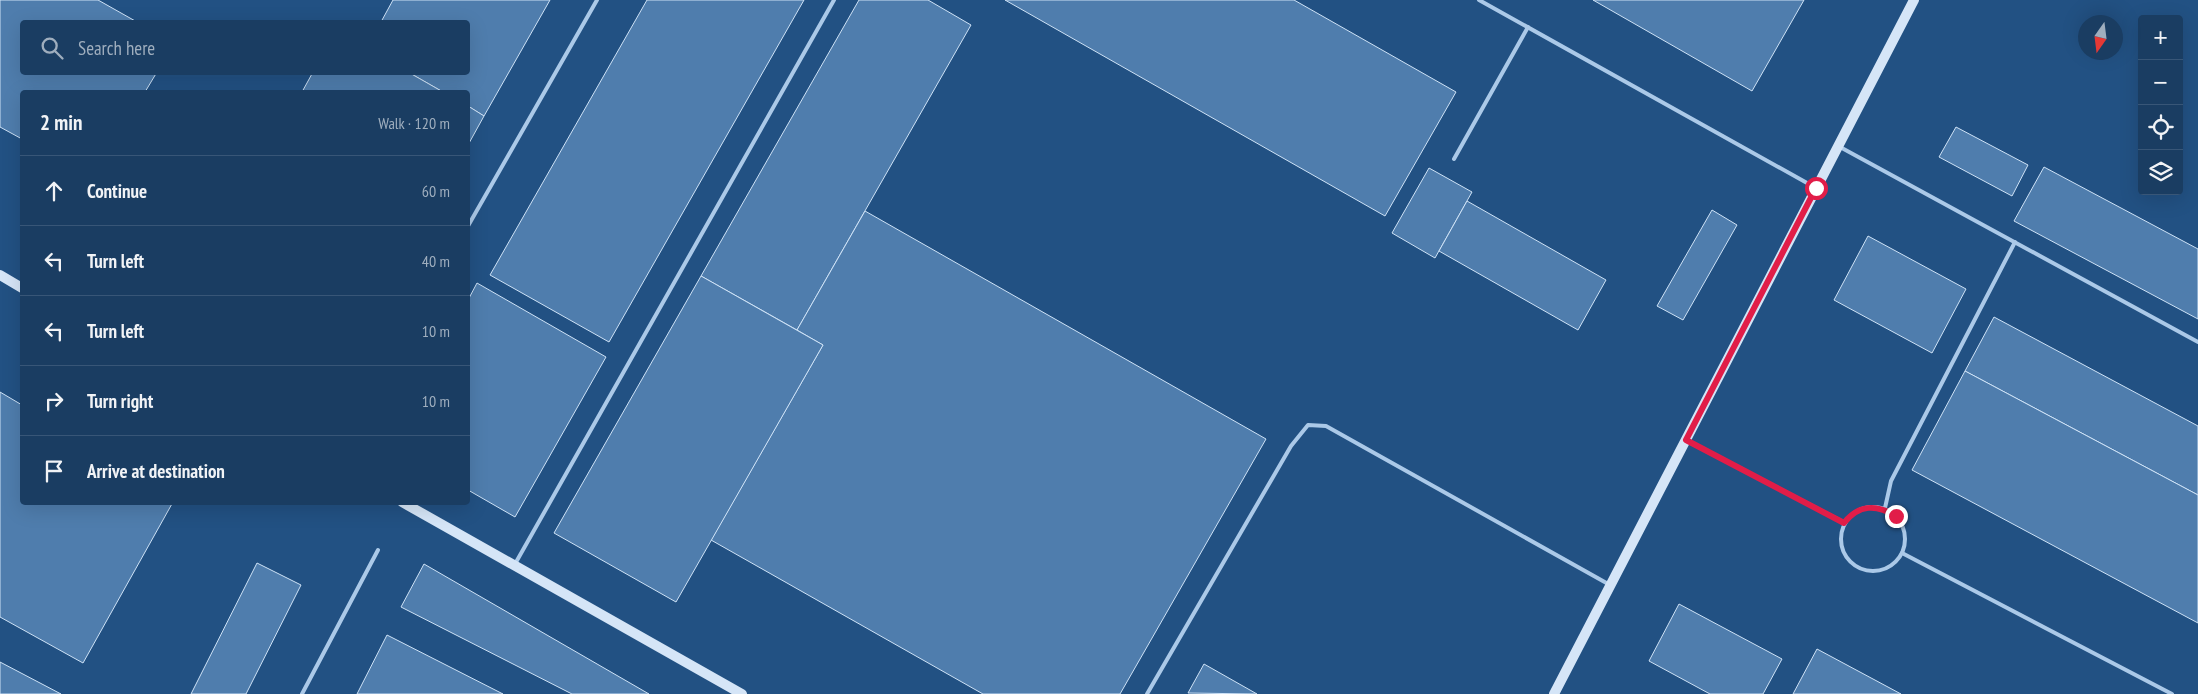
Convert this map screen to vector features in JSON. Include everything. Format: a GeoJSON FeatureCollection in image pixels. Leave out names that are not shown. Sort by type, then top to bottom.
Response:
{"type":"FeatureCollection","features":[{"type":"Feature","properties":{"kind":"street"},"geometry":{"type":"LineString","coordinates":[[1554,694],[1914,0]]}},
{"type":"Feature","properties":{"kind":"street"},"geometry":{"type":"LineString","coordinates":[[0,275],[20,287]]}},
{"type":"Feature","properties":{"kind":"street"},"geometry":{"type":"LineString","coordinates":[[407,505],[742,694]]}},
{"type":"Feature","properties":{"kind":"lane"},"geometry":{"type":"LineString","coordinates":[[470,222],[597,0]]}},
{"type":"Feature","properties":{"kind":"lane"},"geometry":{"type":"LineString","coordinates":[[514,566],[834,0]]}},
{"type":"Feature","properties":{"kind":"lane"},"geometry":{"type":"LineString","coordinates":[[1479,0],[1816,188]]}},
{"type":"Feature","properties":{"kind":"lane"},"geometry":{"type":"LineString","coordinates":[[1454,159],[1528,27]]}},
{"type":"Feature","properties":{"kind":"lane"},"geometry":{"type":"LineString","coordinates":[[1838,146],[2198,342]]}},
{"type":"Feature","properties":{"kind":"lane"},"geometry":{"type":"LineString","coordinates":[[1884,508],[1891,481],[2014,242]]}},
{"type":"Feature","properties":{"kind":"lane"},"geometry":{"type":"LineString","coordinates":[[1147,694],[1292,446],[1308,425],[1326,426],[1610,585]]}},
{"type":"Feature","properties":{"kind":"lane"},"geometry":{"type":"LineString","coordinates":[[1686,440],[1844,523]]}},
{"type":"Feature","properties":{"kind":"lane"},"geometry":{"type":"LineString","coordinates":[[1871,506],[1884,508],[1896,516],[1903,527],[1906,541],[1902,553],[1894,564],[1882,570],[1869,571],[1857,567],[1847,559],[1842,547],[1840,536],[1844,523],[1860,509],[1871,506]]}},
{"type":"Feature","properties":{"kind":"lane"},"geometry":{"type":"LineString","coordinates":[[302,694],[378,550]]}},
{"type":"Feature","properties":{"kind":"lane"},"geometry":{"type":"LineString","coordinates":[[1902,553],[2172,694]]}},
{"type":"Feature","properties":{"kind":"building"},"geometry":{"type":"Polygon","coordinates":[[[0,0],[98,0],[133,20],[20,20],[20,75],[155,75],[146,90],[20,90],[20,138],[0,127],[0,0]]]}},
{"type":"Feature","properties":{"kind":"building"},"geometry":{"type":"Polygon","coordinates":[[[393,0],[550,0],[484,116],[470,107],[470,90],[440,90],[413,75],[470,75],[470,20],[382,20],[393,0]]]}},
{"type":"Feature","properties":{"kind":"building"},"geometry":{"type":"Polygon","coordinates":[[[647,0],[804,0],[609,342],[490,275],[647,0]]]}},
{"type":"Feature","properties":{"kind":"building"},"geometry":{"type":"Polygon","coordinates":[[[859,0],[928,0],[971,25],[797,330],[701,276],[859,0]]]}},
{"type":"Feature","properties":{"kind":"building"},"geometry":{"type":"Polygon","coordinates":[[[1005,0],[1294,0],[1456,92],[1385,216],[1005,0]]]}},
{"type":"Feature","properties":{"kind":"building"},"geometry":{"type":"Polygon","coordinates":[[[1593,0],[1804,0],[1752,91],[1593,0]]]}},
{"type":"Feature","properties":{"kind":"building"},"geometry":{"type":"Polygon","coordinates":[[[311,75],[413,75],[440,90],[303,90],[311,75]]]}},
{"type":"Feature","properties":{"kind":"building"},"geometry":{"type":"Polygon","coordinates":[[[470,107],[484,116],[470,141],[470,107]]]}},
{"type":"Feature","properties":{"kind":"building"},"geometry":{"type":"Polygon","coordinates":[[[1956,127],[2028,165],[2012,196],[1939,157],[1956,127]]]}},
{"type":"Feature","properties":{"kind":"building"},"geometry":{"type":"Polygon","coordinates":[[[2044,167],[2198,249],[2198,319],[2014,221],[2044,167]]]}},
{"type":"Feature","properties":{"kind":"building"},"geometry":{"type":"Polygon","coordinates":[[[1429,168],[1472,192],[1435,258],[1392,233],[1429,168]]]}},
{"type":"Feature","properties":{"kind":"building"},"geometry":{"type":"Polygon","coordinates":[[[1467,201],[1606,280],[1578,330],[1439,251],[1467,201]]]}},
{"type":"Feature","properties":{"kind":"building"},"geometry":{"type":"Polygon","coordinates":[[[1712,210],[1737,225],[1683,320],[1657,306],[1712,210]]]}},
{"type":"Feature","properties":{"kind":"building"},"geometry":{"type":"Polygon","coordinates":[[[865,211],[1266,439],[1120,694],[983,694],[711,540],[823,345],[797,330],[865,211]]]}},
{"type":"Feature","properties":{"kind":"building"},"geometry":{"type":"Polygon","coordinates":[[[1868,236],[1966,289],[1932,353],[1834,300],[1868,236]]]}},
{"type":"Feature","properties":{"kind":"building"},"geometry":{"type":"Polygon","coordinates":[[[701,276],[823,345],[676,602],[554,533],[701,276]]]}},
{"type":"Feature","properties":{"kind":"building"},"geometry":{"type":"Polygon","coordinates":[[[477,283],[606,357],[515,517],[470,491],[470,296],[477,283]]]}},
{"type":"Feature","properties":{"kind":"building"},"geometry":{"type":"Polygon","coordinates":[[[1994,317],[2198,426],[2198,495],[1965,371],[1994,317]]]}},
{"type":"Feature","properties":{"kind":"building"},"geometry":{"type":"Polygon","coordinates":[[[1965,371],[2198,495],[2198,623],[1912,470],[1965,371]]]}},
{"type":"Feature","properties":{"kind":"building"},"geometry":{"type":"Polygon","coordinates":[[[0,392],[20,404],[20,505],[171,505],[83,663],[0,617],[0,392]]]}},
{"type":"Feature","properties":{"kind":"building"},"geometry":{"type":"Polygon","coordinates":[[[257,563],[301,585],[246,694],[191,694],[257,563]]]}},
{"type":"Feature","properties":{"kind":"building"},"geometry":{"type":"Polygon","coordinates":[[[424,564],[649,694],[572,694],[401,607],[424,564]]]}},
{"type":"Feature","properties":{"kind":"building"},"geometry":{"type":"Polygon","coordinates":[[[1679,604],[1782,659],[1763,694],[1710,694],[1649,661],[1679,604]]]}},
{"type":"Feature","properties":{"kind":"building"},"geometry":{"type":"Polygon","coordinates":[[[387,635],[503,694],[357,694],[387,635]]]}},
{"type":"Feature","properties":{"kind":"building"},"geometry":{"type":"Polygon","coordinates":[[[1817,649],[1901,694],[1793,694],[1817,649]]]}},
{"type":"Feature","properties":{"kind":"building"},"geometry":{"type":"Polygon","coordinates":[[[0,662],[61,694],[0,694],[0,662]]]}},
{"type":"Feature","properties":{"kind":"building"},"geometry":{"type":"Polygon","coordinates":[[[1204,664],[1257,694],[1188,693],[1204,664]]]}},
{"type":"Feature","properties":{"kind":"route"},"geometry":{"type":"LineString","coordinates":[[1816,188],[1686,440],[1844,523],[1860,509],[1871,506],[1884,508],[1896,516]]}}]}
